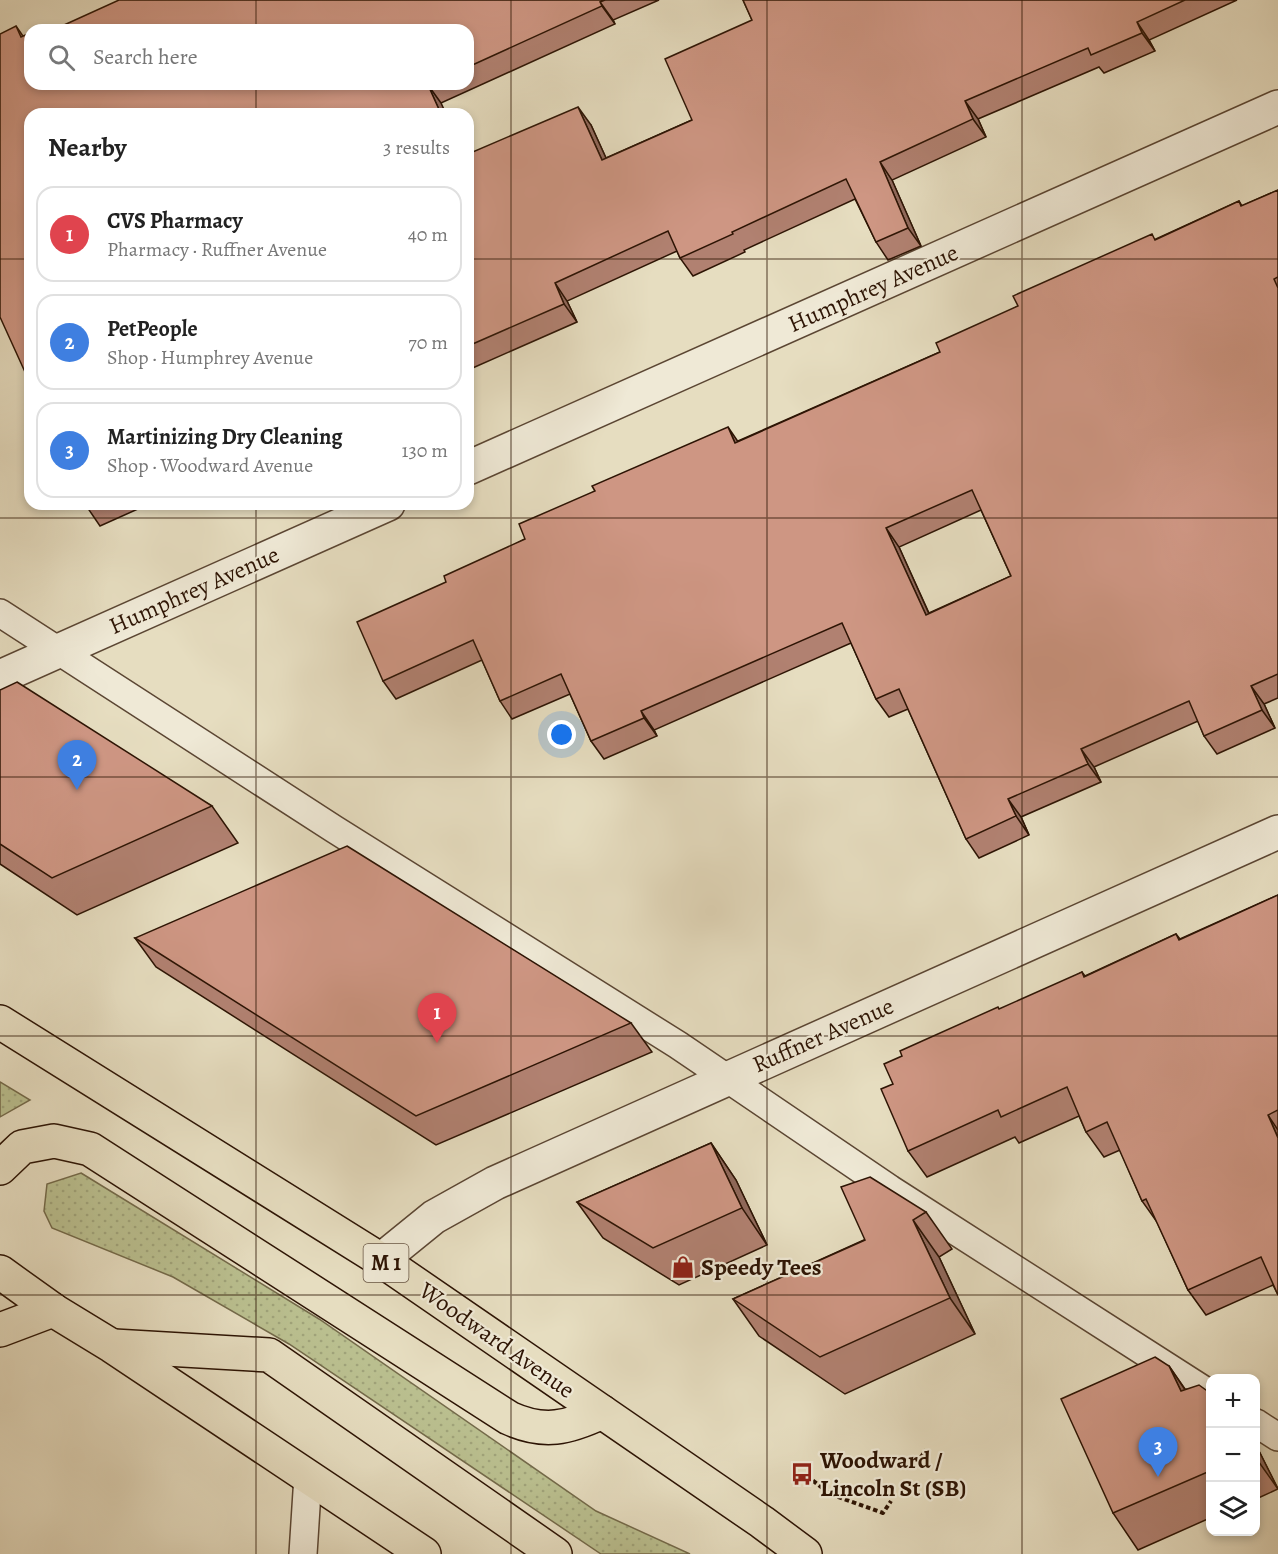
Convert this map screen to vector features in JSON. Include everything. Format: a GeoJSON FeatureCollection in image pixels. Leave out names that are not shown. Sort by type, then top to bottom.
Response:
{"type":"FeatureCollection","features":[{"type":"Feature","properties":{"kind":"main road","name":"Woodward Avenue"},"geometry":{"type":"LineString","coordinates":[[0,1022],[381,1260],[762,1522],[804,1554]]}},
{"type":"Feature","properties":{"kind":"main road"},"geometry":{"type":"LineString","coordinates":[[0,1168],[22,1147],[54,1141],[90,1149],[509,1418],[524,1424],[555,1428],[569,1426],[602,1412]]}},
{"type":"Feature","properties":{"kind":"main road"},"geometry":{"type":"LineString","coordinates":[[2,1270],[53,1310],[112,1346],[422,1554]]}},
{"type":"Feature","properties":{"kind":"main road"},"geometry":{"type":"LineString","coordinates":[[0,1330],[53,1310]]}},
{"type":"Feature","properties":{"kind":"main road"},"geometry":{"type":"LineString","coordinates":[[112,1346],[269,1355],[555,1554]]}},
{"type":"Feature","properties":{"kind":"main road"},"geometry":{"type":"LineString","coordinates":[[762,1522],[787,1554]]}},
{"type":"Feature","properties":{"kind":"street","name":"Humphrey Avenue"},"geometry":{"type":"LineString","coordinates":[[474,465],[1278,107]]}},
{"type":"Feature","properties":{"kind":"street","name":"Humphrey Avenue"},"geometry":{"type":"LineString","coordinates":[[0,677],[374,510]]}},
{"type":"Feature","properties":{"kind":"street","name":"Ruffner Avenue"},"geometry":{"type":"LineString","coordinates":[[381,1260],[434,1217],[495,1183],[1278,832]]}},
{"type":"Feature","properties":{"kind":"lane"},"geometry":{"type":"LineString","coordinates":[[0,613],[334,829],[678,1044],[890,1189],[1206,1391]]}},
{"type":"Feature","properties":{"kind":"lane"},"geometry":{"type":"LineString","coordinates":[[1260,1426],[1278,1437]]}},
{"type":"Feature","properties":{"kind":"lane"},"geometry":{"type":"LineString","coordinates":[[303,1554],[308,1476]]}},
{"type":"Feature","properties":{"kind":"path"},"geometry":{"type":"LineString","coordinates":[[921,1457],[926,1450]]}},
{"type":"Feature","properties":{"kind":"path"},"geometry":{"type":"LineString","coordinates":[[807,1476],[830,1494],[883,1513],[891,1501]]}},
{"type":"Feature","properties":{"kind":"green space"},"geometry":{"type":"Polygon","coordinates":[[[0,1082],[30,1100],[0,1117],[0,1082]]]}},
{"type":"Feature","properties":{"kind":"green space"},"geometry":{"type":"Polygon","coordinates":[[[81,1173],[319,1319],[596,1511],[690,1554],[601,1554],[289,1344],[173,1277],[52,1228],[44,1211],[47,1184],[81,1173]]]}},
{"type":"Feature","properties":{"kind":"building"},"geometry":{"type":"Polygon","coordinates":[[[119,0],[605,0],[600,2],[602,6],[474,64],[474,24],[66,24],[119,0]]]}},
{"type":"Feature","properties":{"kind":"building"},"geometry":{"type":"Polygon","coordinates":[[[743,0],[1185,0],[1137,22],[1142,33],[1091,55],[1088,48],[965,101],[973,119],[880,162],[908,228],[876,242],[846,179],[680,258],[668,231],[555,283],[564,304],[474,343],[474,151],[578,107],[602,160],[692,120],[665,59],[752,20],[743,0]]]}},
{"type":"Feature","properties":{"kind":"building"},"geometry":{"type":"Polygon","coordinates":[[[16,26],[21,37],[24,36],[24,90],[430,90],[438,108],[24,108],[24,370],[0,317],[0,34],[16,26]]]}},
{"type":"Feature","properties":{"kind":"building"},"geometry":{"type":"Polygon","coordinates":[[[1278,190],[1278,277],[1274,279],[1278,288],[1278,674],[1251,686],[1262,710],[1204,736],[1189,701],[1081,749],[1088,764],[1008,799],[1016,816],[966,839],[899,689],[876,699],[842,623],[641,711],[644,718],[591,741],[561,674],[500,701],[473,640],[383,681],[357,622],[446,582],[444,576],[525,539],[519,524],[595,491],[592,486],[728,427],[735,443],[940,352],[936,343],[1018,306],[1013,296],[1152,234],[1155,240],[1239,201],[1241,206],[1278,190]],[[972,490],[886,528],[926,615],[1011,576],[972,490]]]}},
{"type":"Feature","properties":{"kind":"building"},"geometry":{"type":"Polygon","coordinates":[[[17,682],[212,806],[52,878],[0,844],[0,690],[17,682]]]}},
{"type":"Feature","properties":{"kind":"building"},"geometry":{"type":"Polygon","coordinates":[[[347,846],[631,1023],[416,1116],[135,938],[347,846]]]}},
{"type":"Feature","properties":{"kind":"building"},"geometry":{"type":"Polygon","coordinates":[[[1278,895],[1278,1110],[1268,1115],[1278,1138],[1278,1295],[1261,1257],[1188,1290],[1146,1199],[1142,1201],[1107,1122],[1086,1132],[1067,1087],[1001,1117],[998,1110],[908,1151],[881,1089],[893,1084],[884,1064],[902,1056],[900,1051],[1082,972],[1084,977],[1176,934],[1179,940],[1278,895]]]}},
{"type":"Feature","properties":{"kind":"building"},"geometry":{"type":"Polygon","coordinates":[[[711,1143],[742,1208],[653,1248],[577,1202],[711,1143]]]}},
{"type":"Feature","properties":{"kind":"building"},"geometry":{"type":"Polygon","coordinates":[[[870,1177],[926,1212],[913,1220],[950,1298],[820,1357],[733,1299],[865,1240],[841,1187],[870,1177]]]}},
{"type":"Feature","properties":{"kind":"building"},"geometry":{"type":"Polygon","coordinates":[[[1155,1357],[1169,1366],[1181,1391],[1199,1385],[1206,1390],[1206,1473],[1113,1513],[1061,1399],[1155,1357]]]}},
{"type":"Feature","properties":{"kind":"place","name":"PetPeople"},"geometry":{"type":"Point","coordinates":[77,790]}},
{"type":"Feature","properties":{"kind":"place","name":"CVS Pharmacy"},"geometry":{"type":"Point","coordinates":[437,1043]}},
{"type":"Feature","properties":{"kind":"place","name":"Speedy Tees"},"geometry":{"type":"Point","coordinates":[683,1267]}},
{"type":"Feature","properties":{"kind":"place","name":"Woodward / Lincoln St (SB)"},"geometry":{"type":"Point","coordinates":[802,1474]}},
{"type":"Feature","properties":{"kind":"place","name":"Martinizing Dry Cleaning"},"geometry":{"type":"Point","coordinates":[1158,1477]}}]}
